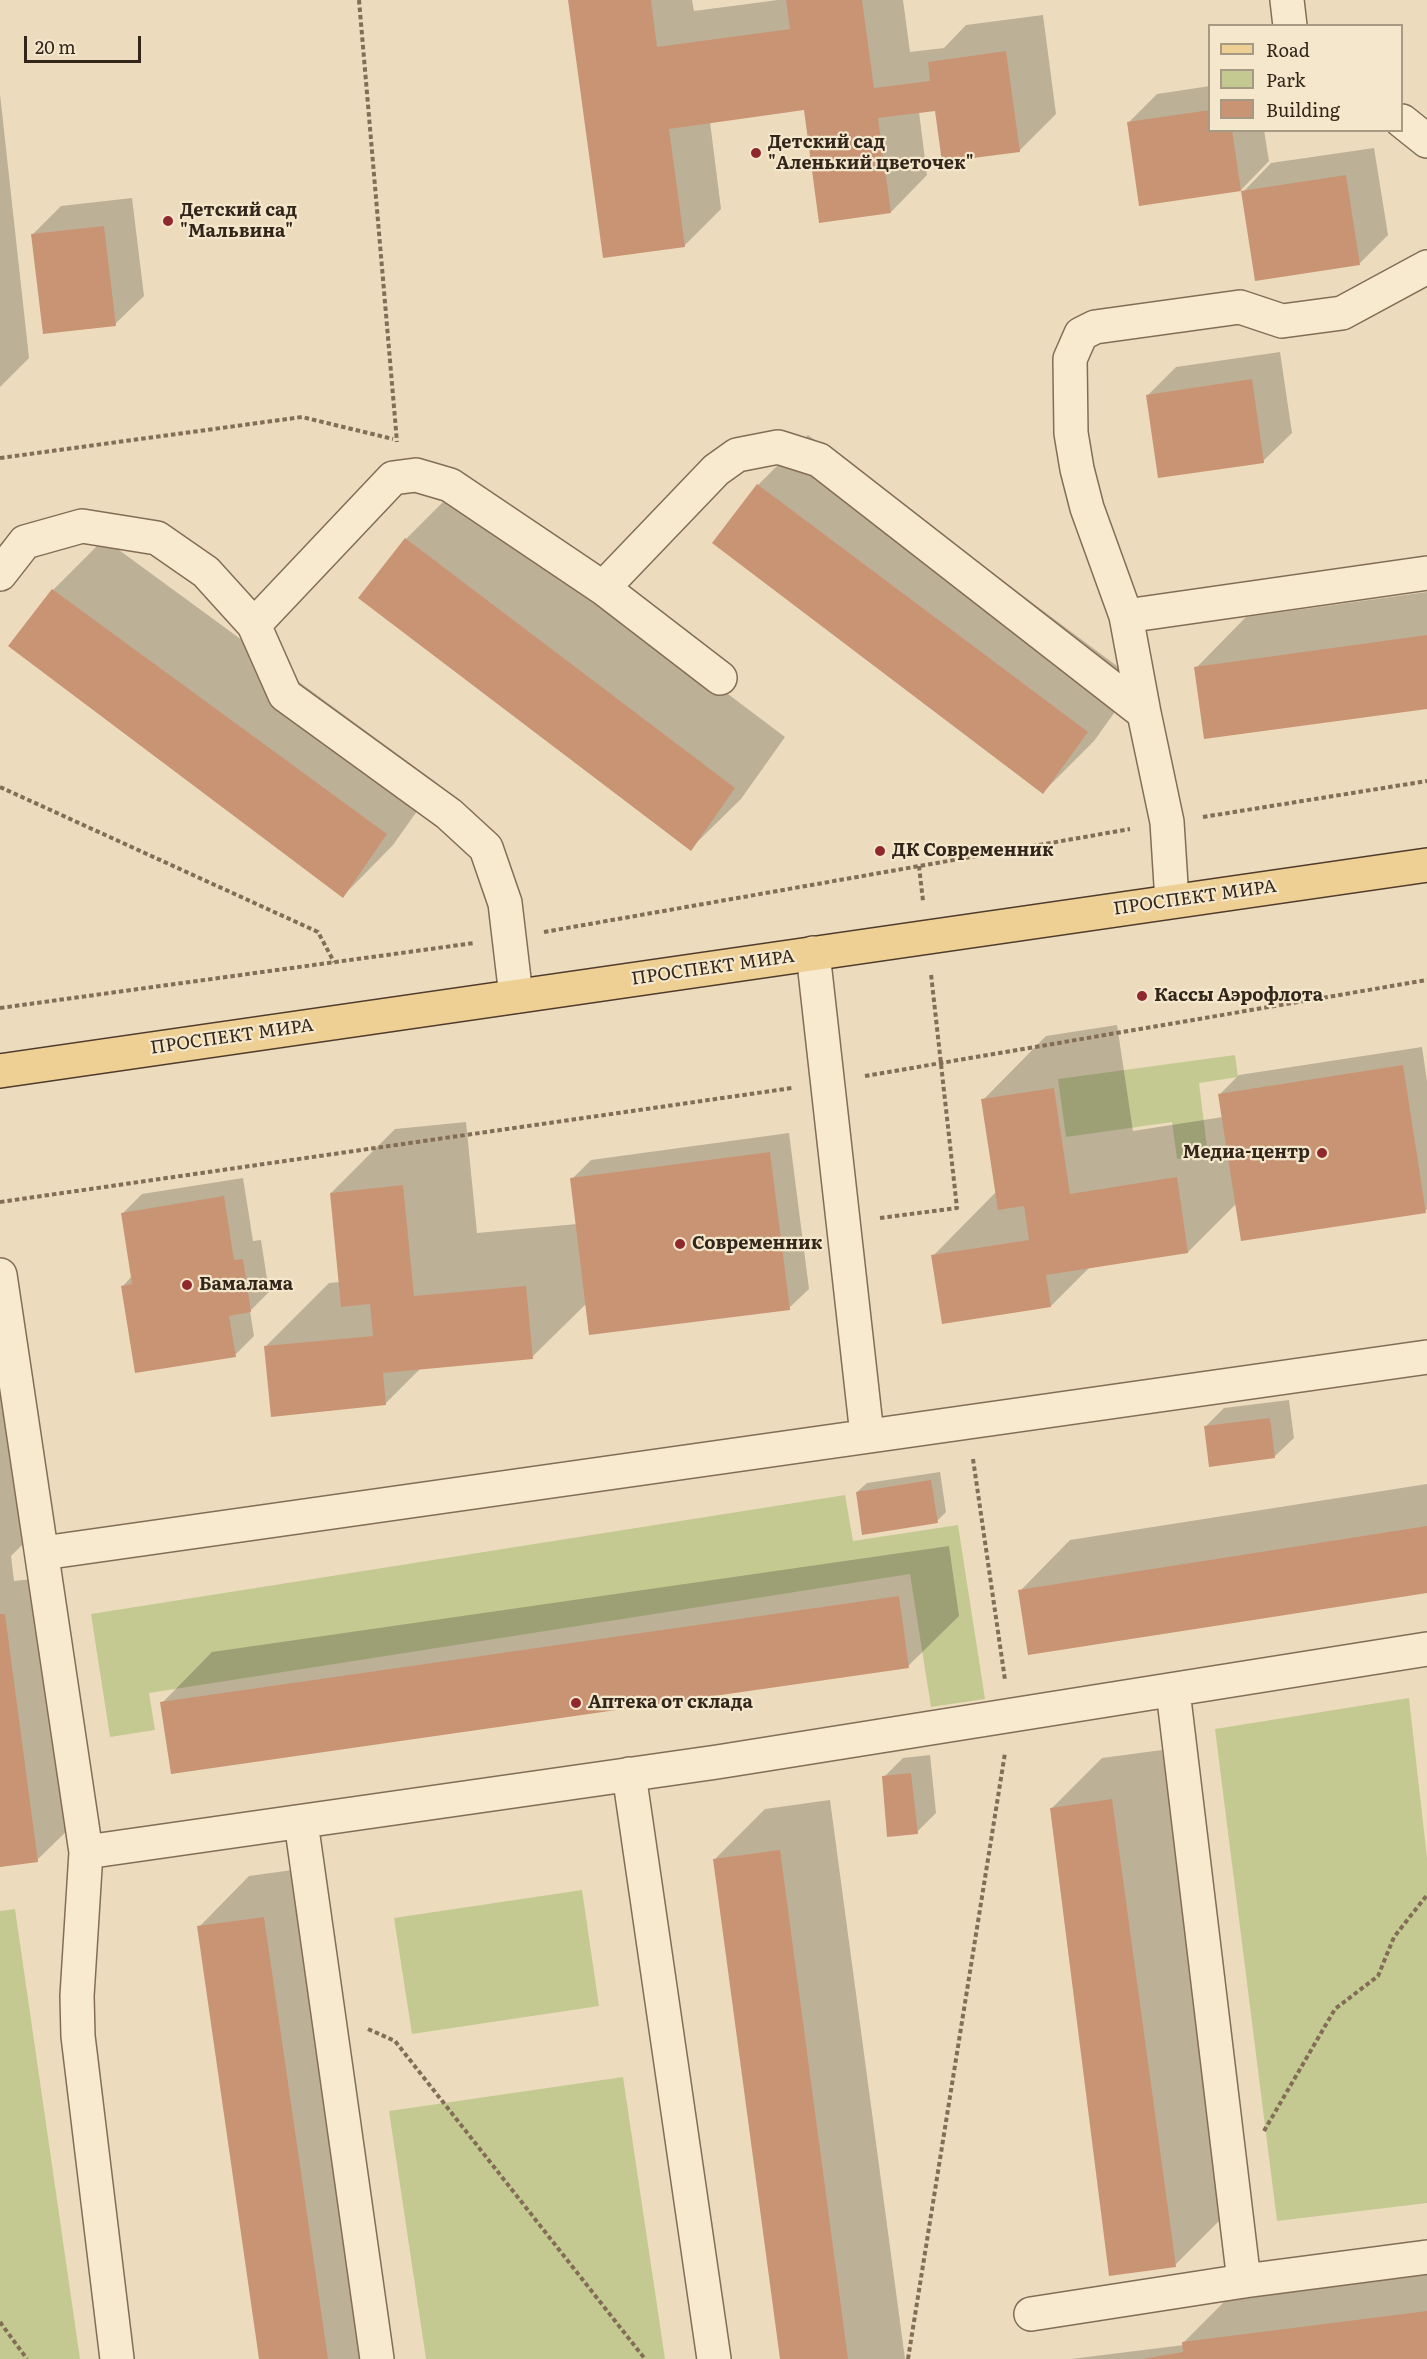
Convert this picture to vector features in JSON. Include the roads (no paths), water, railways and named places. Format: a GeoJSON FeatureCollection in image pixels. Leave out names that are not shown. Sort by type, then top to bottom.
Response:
{"type":"FeatureCollection","features":[{"type":"Feature","properties":{"kind":"main road","name":"ПРОСПЕКТ МИРА"},"geometry":{"type":"LineString","coordinates":[[0,1071],[1427,865]]}},
{"type":"Feature","properties":{"kind":"lane"},"geometry":{"type":"LineString","coordinates":[[1287,0],[1290,24]]}},
{"type":"Feature","properties":{"kind":"lane"},"geometry":{"type":"LineString","coordinates":[[1403,123],[1427,141]]}},
{"type":"Feature","properties":{"kind":"lane"},"geometry":{"type":"LineString","coordinates":[[1172,902],[1167,822],[1126,616],[1087,508],[1072,442],[1071,359],[1081,334],[1095,327],[1240,307],[1282,321],[1342,313],[1427,267]]}},
{"type":"Feature","properties":{"kind":"lane"},"geometry":{"type":"LineString","coordinates":[[603,588],[716,470],[737,455],[778,447],[819,460],[1144,713]]}},
{"type":"Feature","properties":{"kind":"lane"},"geometry":{"type":"LineString","coordinates":[[254,625],[393,478],[416,476],[450,485],[603,588],[720,678]]}},
{"type":"Feature","properties":{"kind":"lane"},"geometry":{"type":"LineString","coordinates":[[0,574],[25,542],[82,526],[157,538],[206,572],[254,625],[285,695],[449,814],[486,848],[505,903],[516,996]]}},
{"type":"Feature","properties":{"kind":"lane"},"geometry":{"type":"LineString","coordinates":[[1126,616],[1427,573]]}},
{"type":"Feature","properties":{"kind":"lane"},"geometry":{"type":"LineString","coordinates":[[813,953],[830,1083],[867,1436]]}},
{"type":"Feature","properties":{"kind":"lane"},"geometry":{"type":"LineString","coordinates":[[0,1275],[86,1852],[77,1996],[78,2036],[117,2359]]}},
{"type":"Feature","properties":{"kind":"lane"},"geometry":{"type":"LineString","coordinates":[[43,1552],[1427,1357]]}},
{"type":"Feature","properties":{"kind":"lane"},"geometry":{"type":"LineString","coordinates":[[86,1852],[1010,1717],[1427,1649]]}},
{"type":"Feature","properties":{"kind":"lane"},"geometry":{"type":"LineString","coordinates":[[1173,1691],[1244,2281]]}},
{"type":"Feature","properties":{"kind":"lane"},"geometry":{"type":"LineString","coordinates":[[629,1774],[714,2359]]}},
{"type":"Feature","properties":{"kind":"lane"},"geometry":{"type":"LineString","coordinates":[[301,1822],[377,2359]]}},
{"type":"Feature","properties":{"kind":"lane"},"geometry":{"type":"LineString","coordinates":[[1030,2314],[1244,2281],[1427,2257]]}},
{"type":"Feature","properties":{"kind":"place","name":"Детский сад \"Аленький цветочек\""},"geometry":{"type":"Point","coordinates":[756,153]}},
{"type":"Feature","properties":{"kind":"place","name":"Детский сад \"Мальвина\""},"geometry":{"type":"Point","coordinates":[168,221]}},
{"type":"Feature","properties":{"kind":"place","name":"ДК Современник"},"geometry":{"type":"Point","coordinates":[880,851]}},
{"type":"Feature","properties":{"kind":"place","name":"Кассы Аэрофлота"},"geometry":{"type":"Point","coordinates":[1142,996]}},
{"type":"Feature","properties":{"kind":"place","name":"Медиа-центр"},"geometry":{"type":"Point","coordinates":[1322,1153]}},
{"type":"Feature","properties":{"kind":"place","name":"Современник"},"geometry":{"type":"Point","coordinates":[680,1244]}},
{"type":"Feature","properties":{"kind":"place","name":"Бамалама"},"geometry":{"type":"Point","coordinates":[187,1285]}},
{"type":"Feature","properties":{"kind":"place","name":"Аптека от склада"},"geometry":{"type":"Point","coordinates":[576,1703]}}]}
